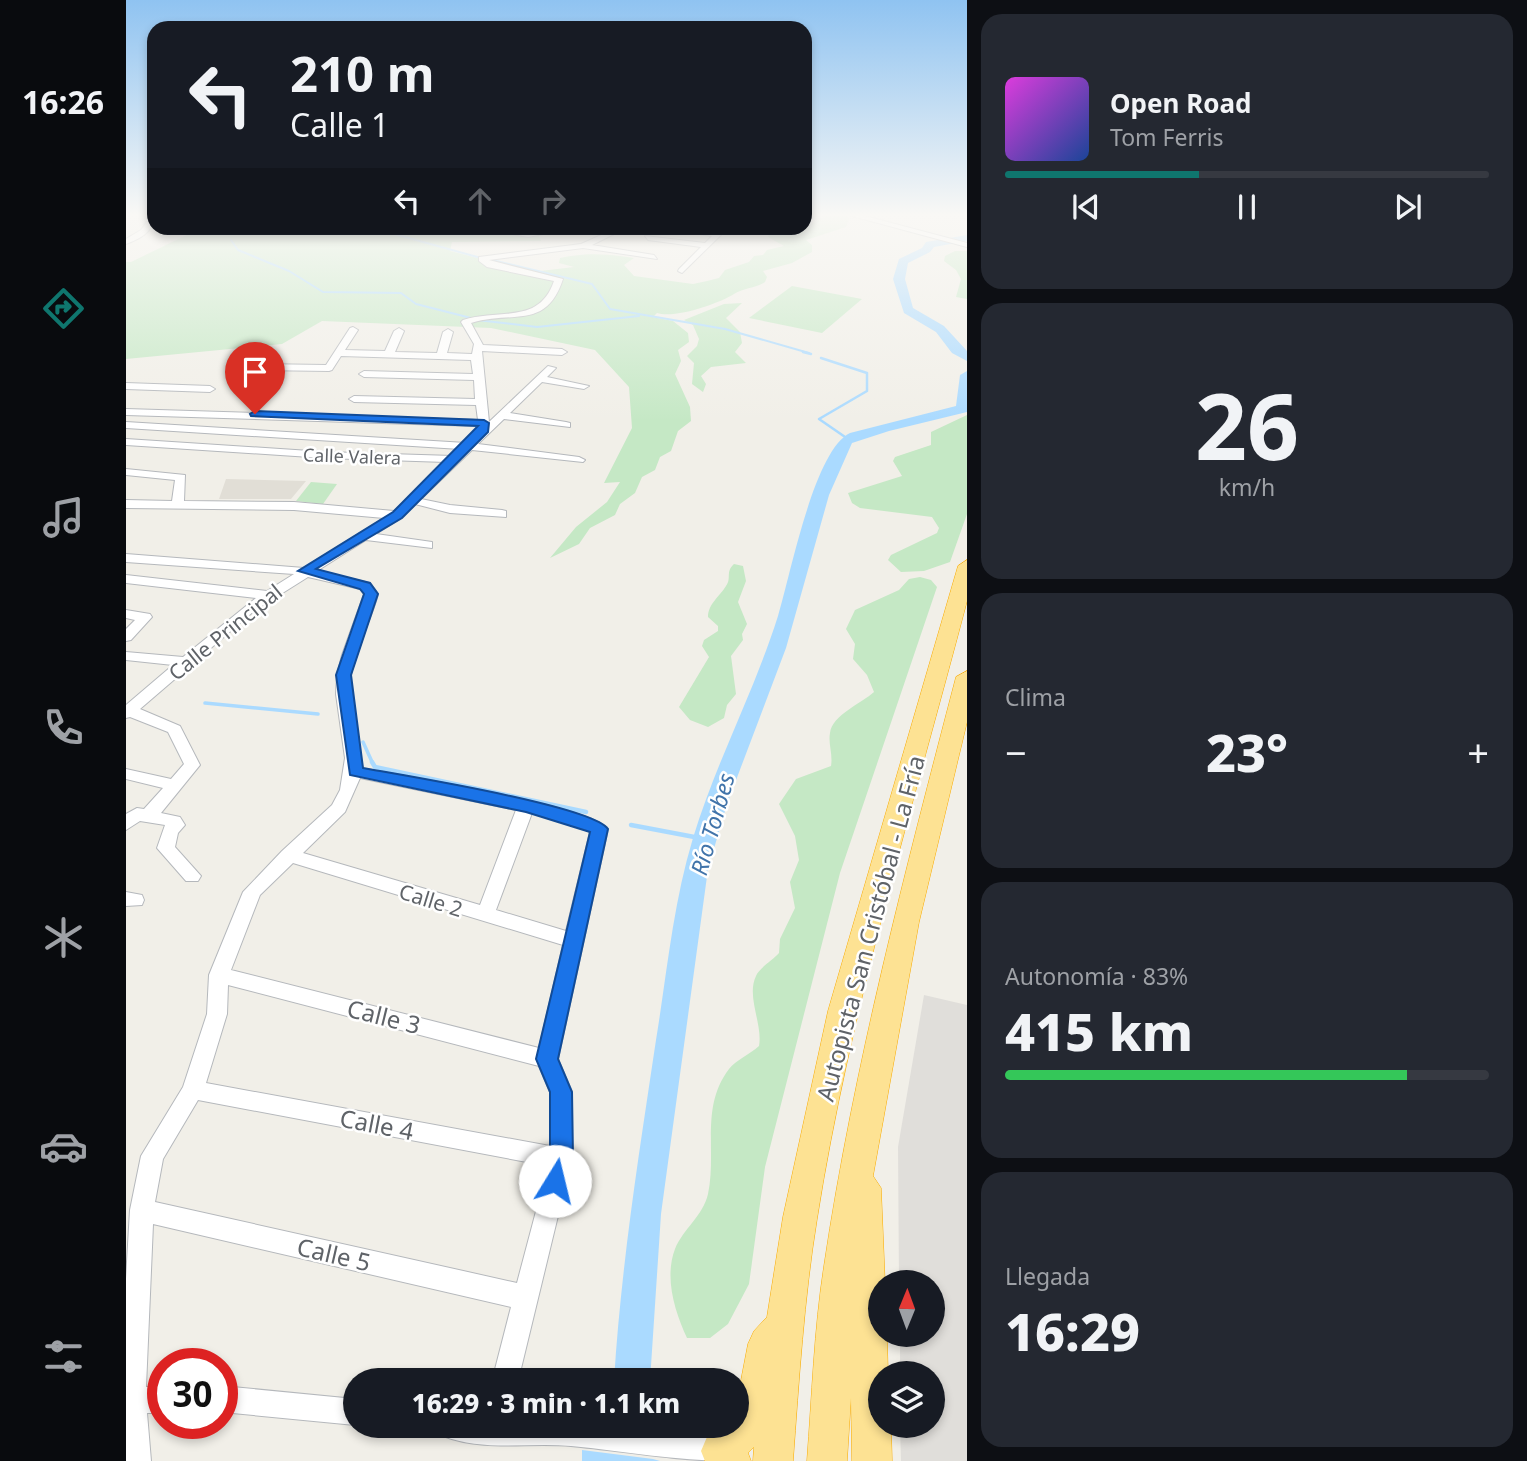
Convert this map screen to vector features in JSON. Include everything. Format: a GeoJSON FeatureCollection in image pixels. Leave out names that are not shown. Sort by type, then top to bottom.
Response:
{"type":"FeatureCollection","features":[{"type":"Feature","properties":{"kind":"highway","name":"Autopista San Cristóbal - La Fría"},"geometry":{"type":"LineString","coordinates":[[773,1461],[784,1326],[800,1217],[844,1011],[967,566]]}},
{"type":"Feature","properties":{"kind":"highway","name":"Autopista San Cristóbal - La Fría"},"geometry":{"type":"LineString","coordinates":[[827,1461],[841,1268],[863,1136],[905,922],[967,677]]}},
{"type":"Feature","properties":{"kind":"highway"},"geometry":{"type":"LineString","coordinates":[[863,1136],[872,1461]]}},
{"type":"Feature","properties":{"kind":"highway"},"geometry":{"type":"LineString","coordinates":[[716,1453],[752,1422],[767,1344],[784,1326]]}},
{"type":"Feature","properties":{"kind":"street"},"geometry":{"type":"LineString","coordinates":[[127,413],[484,426],[477,338],[466,327],[466,322],[532,313],[544,305],[556,284]]}},
{"type":"Feature","properties":{"kind":"street"},"geometry":{"type":"LineString","coordinates":[[258,367],[327,369],[353,330]]}},
{"type":"Feature","properties":{"kind":"street"},"geometry":{"type":"LineString","coordinates":[[389,354],[399,331]]}},
{"type":"Feature","properties":{"kind":"street"},"geometry":{"type":"LineString","coordinates":[[440,356],[448,332]]}},
{"type":"Feature","properties":{"kind":"street"},"geometry":{"type":"LineString","coordinates":[[339,353],[440,356],[562,352]]}},
{"type":"Feature","properties":{"kind":"street","name":"Calle Principal"},"geometry":{"type":"LineString","coordinates":[[127,712],[188,662],[226,626],[305,571],[368,536],[397,515],[468,446],[484,426],[502,415],[551,368]]}},
{"type":"Feature","properties":{"kind":"street"},"geometry":{"type":"LineString","coordinates":[[364,374],[478,377]]}},
{"type":"Feature","properties":{"kind":"street"},"geometry":{"type":"LineString","coordinates":[[127,413],[176,377]]}},
{"type":"Feature","properties":{"kind":"street"},"geometry":{"type":"LineString","coordinates":[[541,379],[584,386]]}},
{"type":"Feature","properties":{"kind":"street"},"geometry":{"type":"LineString","coordinates":[[126,386],[210,389]]}},
{"type":"Feature","properties":{"kind":"street"},"geometry":{"type":"LineString","coordinates":[[354,399],[483,402]]}},
{"type":"Feature","properties":{"kind":"street"},"geometry":{"type":"LineString","coordinates":[[502,415],[566,425]]}},
{"type":"Feature","properties":{"kind":"street"},"geometry":{"type":"LineString","coordinates":[[126,425],[468,446],[579,460]]}},
{"type":"Feature","properties":{"kind":"street","name":"Calle Valera"},"geometry":{"type":"LineString","coordinates":[[126,442],[325,456],[453,459]]}},
{"type":"Feature","properties":{"kind":"street"},"geometry":{"type":"LineString","coordinates":[[126,472],[181,477],[177,505]]}},
{"type":"Feature","properties":{"kind":"street"},"geometry":{"type":"LineString","coordinates":[[412,500],[450,509],[502,514]]}},
{"type":"Feature","properties":{"kind":"street"},"geometry":{"type":"LineString","coordinates":[[126,504],[295,506],[397,515]]}},
{"type":"Feature","properties":{"kind":"street"},"geometry":{"type":"LineString","coordinates":[[368,536],[428,545]]}},
{"type":"Feature","properties":{"kind":"street"},"geometry":{"type":"LineString","coordinates":[[126,558],[305,571],[365,586],[371,594],[344,675],[355,772],[349,793],[339,808],[252,892],[219,975],[217,1014],[193,1090],[152,1156],[142,1210],[132,1400],[137,1461]]}},
{"type":"Feature","properties":{"kind":"street"},"geometry":{"type":"LineString","coordinates":[[126,579],[270,594]]}},
{"type":"Feature","properties":{"kind":"street"},"geometry":{"type":"LineString","coordinates":[[126,614],[145,617],[126,637]]}},
{"type":"Feature","properties":{"kind":"street"},"geometry":{"type":"LineString","coordinates":[[126,656],[188,662]]}},
{"type":"Feature","properties":{"kind":"street"},"geometry":{"type":"LineString","coordinates":[[127,712],[174,729],[192,765],[148,816]]}},
{"type":"Feature","properties":{"kind":"street"},"geometry":{"type":"LineString","coordinates":[[355,772],[526,806],[582,821],[599,829],[547,1059],[561,1092],[561,1158],[508,1368]]}},
{"type":"Feature","properties":{"kind":"street"},"geometry":{"type":"LineString","coordinates":[[126,774],[176,786]]}},
{"type":"Feature","properties":{"kind":"street"},"geometry":{"type":"LineString","coordinates":[[485,916],[526,806]]}},
{"type":"Feature","properties":{"kind":"street"},"geometry":{"type":"LineString","coordinates":[[126,824],[136,814],[174,821],[176,825],[170,831],[166,848],[192,876]]}},
{"type":"Feature","properties":{"kind":"street","name":"Calle 2"},"geometry":{"type":"LineString","coordinates":[[288,855],[575,942]]}},
{"type":"Feature","properties":{"kind":"street","name":"Calle 3"},"geometry":{"type":"LineString","coordinates":[[219,975],[547,1059]]}},
{"type":"Feature","properties":{"kind":"street","name":"Calle 4"},"geometry":{"type":"LineString","coordinates":[[193,1090],[561,1158]]}},
{"type":"Feature","properties":{"kind":"street","name":"Calle 5"},"geometry":{"type":"LineString","coordinates":[[142,1210],[527,1298]]}},
{"type":"Feature","properties":{"kind":"street"},"geometry":{"type":"LineString","coordinates":[[132,1400],[147,1400]]}},
{"type":"Feature","properties":{"kind":"street"},"geometry":{"type":"LineString","coordinates":[[238,1401],[343,1411]]}},
{"type":"Feature","properties":{"kind":"street"},"geometry":{"type":"LineString","coordinates":[[610,1438],[716,1453]]}},
{"type":"Feature","properties":{"kind":"shaded area"},"geometry":{"type":"Polygon","coordinates":[[[226,479],[306,481],[291,499],[219,499],[226,479]]]}},
{"type":"Feature","properties":{"kind":"shaded area"},"geometry":{"type":"Polygon","coordinates":[[[924,995],[967,1005],[967,1461],[901,1461],[900,1438],[945,1438],[945,1361],[900,1361],[900,1348],[945,1348],[945,1270],[899,1270],[898,1147],[924,995]]]}},
{"type":"Feature","properties":{"kind":"green space"},"geometry":{"type":"Polygon","coordinates":[[[126,284],[761,284],[697,309],[675,314],[657,313],[653,317],[673,321],[688,333],[689,342],[678,350],[681,361],[675,374],[690,407],[691,421],[678,431],[671,451],[660,457],[655,470],[642,477],[635,493],[620,504],[615,515],[590,528],[579,544],[550,558],[576,527],[607,502],[620,482],[604,483],[632,428],[629,387],[595,350],[491,328],[322,321],[282,344],[126,359],[126,284]]]}},
{"type":"Feature","properties":{"kind":"green space"},"geometry":{"type":"Polygon","coordinates":[[[960,284],[967,284],[967,299],[956,297],[960,284]]]}},
{"type":"Feature","properties":{"kind":"green space"},"geometry":{"type":"Polygon","coordinates":[[[792,286],[862,299],[822,333],[749,318],[792,286]]]}},
{"type":"Feature","properties":{"kind":"green space"},"geometry":{"type":"Polygon","coordinates":[[[742,303],[726,318],[740,332],[742,343],[735,352],[746,363],[711,367],[701,376],[706,384],[703,392],[692,384],[694,363],[687,356],[697,346],[699,339],[693,325],[684,320],[724,304],[742,303]]]}},
{"type":"Feature","properties":{"kind":"green space"},"geometry":{"type":"Polygon","coordinates":[[[967,415],[967,514],[950,562],[924,571],[901,572],[888,560],[891,555],[937,533],[939,528],[932,517],[860,508],[852,503],[848,493],[902,476],[893,461],[895,457],[931,445],[931,432],[967,415]]]}},
{"type":"Feature","properties":{"kind":"green space"},"geometry":{"type":"Polygon","coordinates":[[[311,482],[337,484],[323,504],[296,501],[311,482]]]}},
{"type":"Feature","properties":{"kind":"green space"},"geometry":{"type":"Polygon","coordinates":[[[734,564],[743,566],[746,581],[738,602],[747,624],[742,634],[743,640],[731,656],[736,694],[727,705],[724,718],[708,727],[690,720],[679,707],[709,657],[702,646],[704,640],[718,631],[718,626],[708,617],[709,612],[728,583],[734,564]]]}},
{"type":"Feature","properties":{"kind":"green space"},"geometry":{"type":"Polygon","coordinates":[[[920,577],[931,580],[937,587],[840,873],[765,1167],[749,1284],[728,1324],[710,1338],[687,1338],[672,1295],[672,1260],[675,1249],[702,1209],[708,1194],[712,1114],[720,1084],[732,1066],[759,1046],[753,984],[760,970],[779,953],[780,939],[795,908],[790,882],[799,860],[795,836],[779,804],[796,779],[831,766],[832,727],[842,715],[874,692],[867,675],[853,659],[855,644],[846,629],[855,610],[899,590],[909,579],[920,577]]]}},
{"type":"Feature","properties":{"kind":"water"},"geometry":{"type":"Polygon","coordinates":[[[582,1450],[653,1459],[660,1461],[582,1461],[582,1450]]]}},
{"type":"Feature","properties":{"kind":"waterway"},"geometry":{"type":"LineString","coordinates":[[310,284],[323,292],[401,293],[416,304],[471,318]]}},
{"type":"Feature","properties":{"kind":"waterway"},"geometry":{"type":"LineString","coordinates":[[592,284],[610,309],[725,329],[809,353]]}},
{"type":"Feature","properties":{"kind":"waterway","name":"Río Torbes"},"geometry":{"type":"LineString","coordinates":[[901,284],[908,310],[940,329],[956,350],[967,357]]}},
{"type":"Feature","properties":{"kind":"waterway"},"geometry":{"type":"LineString","coordinates":[[477,320],[537,327],[639,316]]}},
{"type":"Feature","properties":{"kind":"waterway"},"geometry":{"type":"LineString","coordinates":[[803,352],[811,354]]}},
{"type":"Feature","properties":{"kind":"waterway"},"geometry":{"type":"LineString","coordinates":[[821,358],[867,373],[867,391],[819,419],[848,439]]}},
{"type":"Feature","properties":{"kind":"waterway","name":"Río Torbes"},"geometry":{"type":"LineString","coordinates":[[633,1368],[646,1214],[684,936],[696,869],[715,804],[776,648],[821,495],[839,451],[847,440],[855,436],[963,409],[967,375]]}},
{"type":"Feature","properties":{"kind":"waterway"},"geometry":{"type":"LineString","coordinates":[[205,703],[318,714]]}},
{"type":"Feature","properties":{"kind":"waterway"},"geometry":{"type":"LineString","coordinates":[[363,742],[372,763]]}},
{"type":"Feature","properties":{"kind":"waterway"},"geometry":{"type":"LineString","coordinates":[[372,763],[375,767],[586,812]]}},
{"type":"Feature","properties":{"kind":"waterway"},"geometry":{"type":"LineString","coordinates":[[631,825],[705,839]]}},
{"type":"Feature","properties":{"kind":"route"},"geometry":{"type":"LineString","coordinates":[[255,414],[484,423],[484,429],[468,446],[397,515],[368,536],[305,571],[365,586],[371,594],[344,675],[355,772],[526,806],[582,821],[599,829],[547,1059],[561,1092],[561,1158],[555,1181]]}}]}
